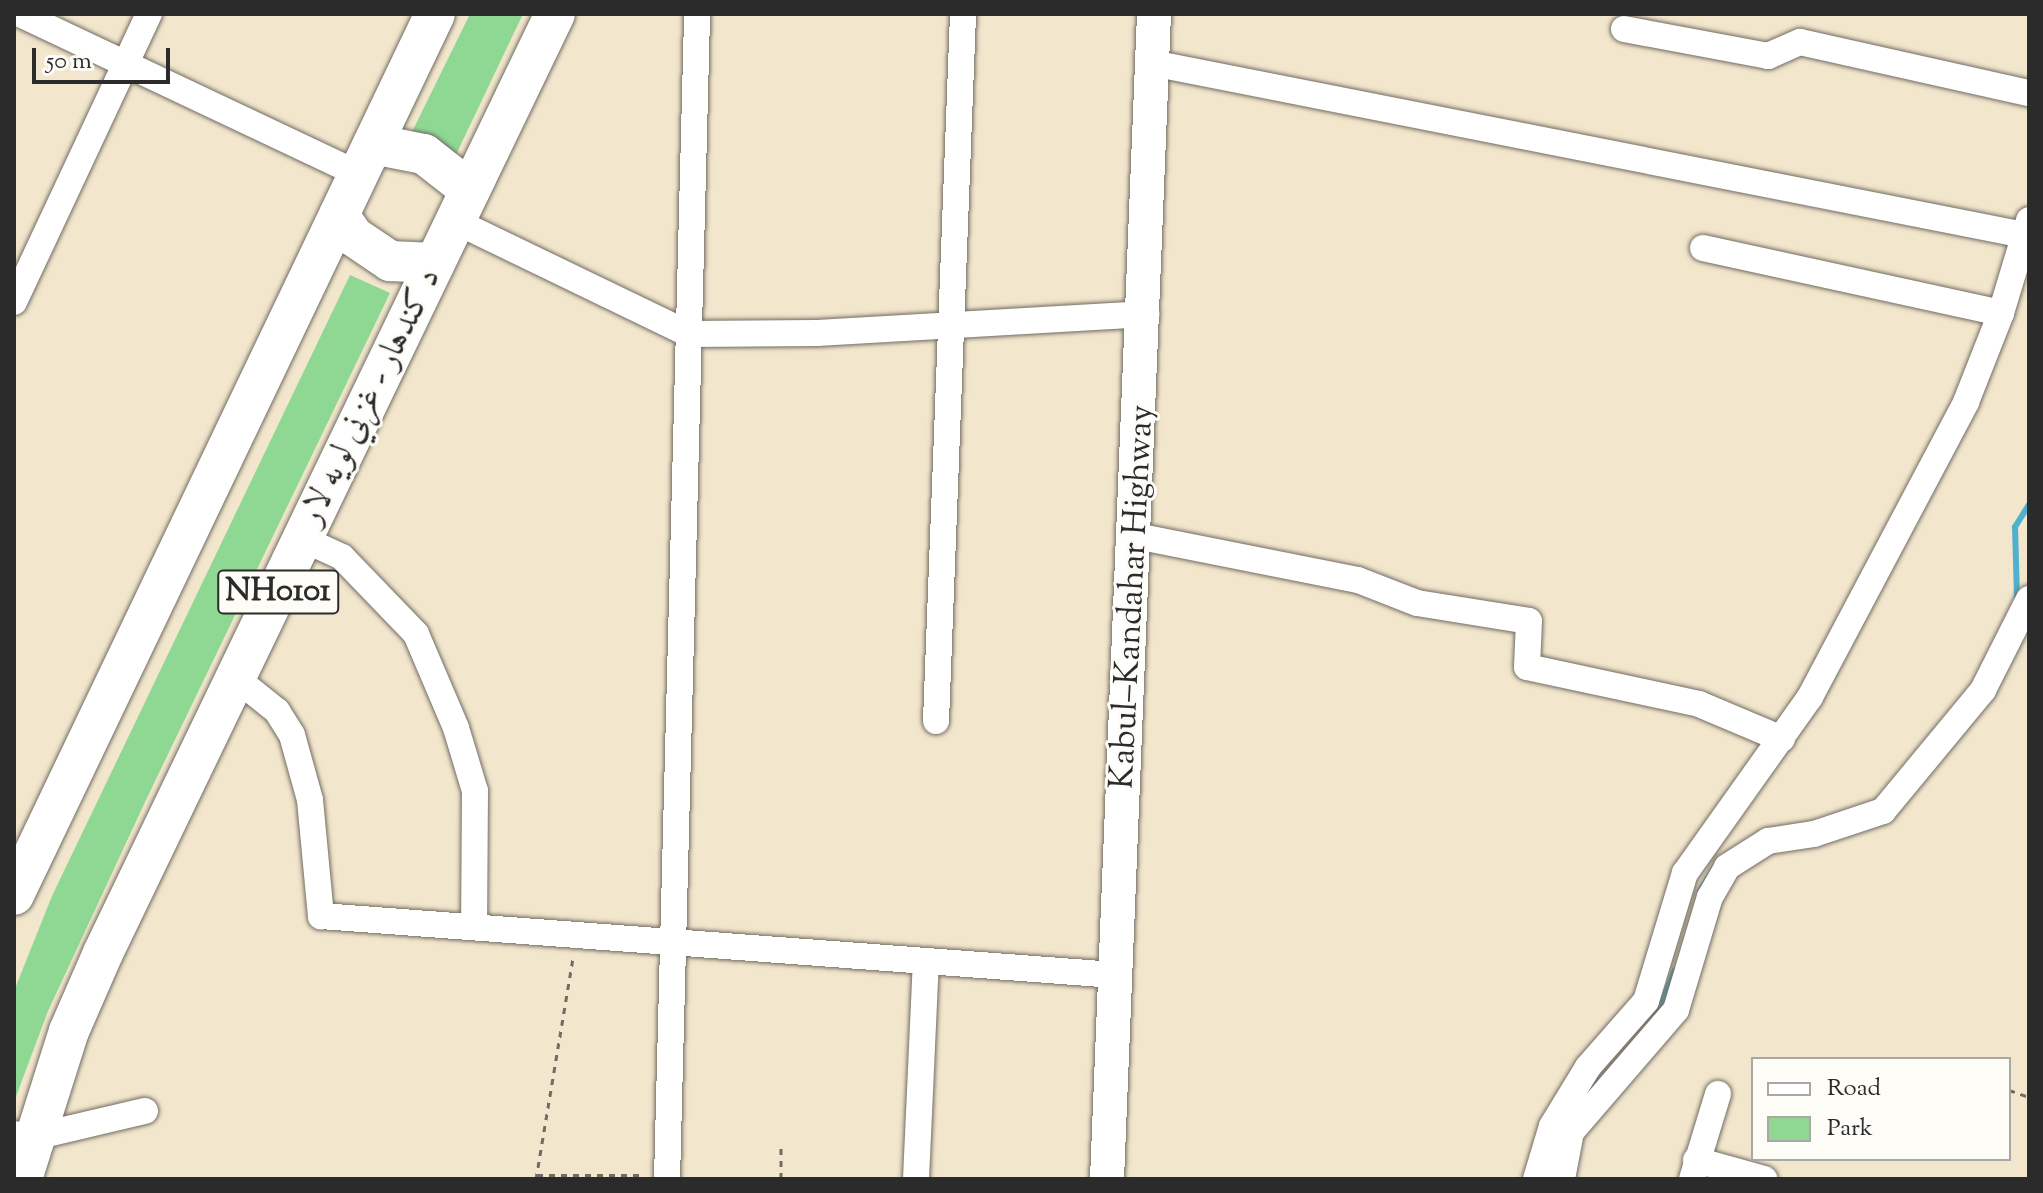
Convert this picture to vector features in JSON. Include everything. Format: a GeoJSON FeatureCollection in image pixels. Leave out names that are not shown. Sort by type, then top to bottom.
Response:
{"type":"FeatureCollection","features":[{"type":"Feature","properties":{"kind":"highway","name":"NH0101"},"geometry":{"type":"LineString","coordinates":[[14,895],[435,14]]}},
{"type":"Feature","properties":{"kind":"highway","name":"د کندهار - غزني لويه لار"},"geometry":{"type":"LineString","coordinates":[[22,1179],[24,1136],[103,953],[555,14]]}},
{"type":"Feature","properties":{"kind":"highway"},"geometry":{"type":"LineString","coordinates":[[366,159],[424,154],[462,206]]}},
{"type":"Feature","properties":{"kind":"highway"},"geometry":{"type":"LineString","coordinates":[[339,215],[353,236],[390,261],[435,263]]}},
{"type":"Feature","properties":{"kind":"main road","name":"Kabul–Kandahar Highway"},"geometry":{"type":"LineString","coordinates":[[1107,1179],[1146,314],[1154,14]]}},
{"type":"Feature","properties":{"kind":"street"},"geometry":{"type":"LineString","coordinates":[[20,14],[125,64],[366,159]]}},
{"type":"Feature","properties":{"kind":"street"},"geometry":{"type":"LineString","coordinates":[[14,302],[149,14]]}},
{"type":"Feature","properties":{"kind":"street"},"geometry":{"type":"LineString","coordinates":[[667,1177],[697,14]]}},
{"type":"Feature","properties":{"kind":"street"},"geometry":{"type":"LineString","coordinates":[[936,721],[963,14]]}},
{"type":"Feature","properties":{"kind":"street"},"geometry":{"type":"LineString","coordinates":[[1624,29],[1768,56],[1800,42],[2029,93]]}},
{"type":"Feature","properties":{"kind":"street"},"geometry":{"type":"LineString","coordinates":[[1152,63],[2027,227],[2001,313],[1966,402],[1810,697],[1685,873],[1646,1001],[1588,1067],[1562,1129],[1536,1179]]}},
{"type":"Feature","properties":{"kind":"street"},"geometry":{"type":"LineString","coordinates":[[462,206],[689,334],[953,325],[1146,314]]}},
{"type":"Feature","properties":{"kind":"street"},"geometry":{"type":"LineString","coordinates":[[1703,248],[2001,313]]}},
{"type":"Feature","properties":{"kind":"street"},"geometry":{"type":"LineString","coordinates":[[1136,536],[1358,580],[1417,603],[1529,621],[1527,667],[1699,704],[1782,739]]}},
{"type":"Feature","properties":{"kind":"street"},"geometry":{"type":"LineString","coordinates":[[303,539],[342,557],[416,634],[456,728],[475,791],[474,927]]}},
{"type":"Feature","properties":{"kind":"street"},"geometry":{"type":"LineString","coordinates":[[1562,1179],[1562,1129],[1653,1043],[1676,1010],[1710,897],[1727,867],[1768,841],[1814,834],[1883,811],[1983,690],[2029,599]]}},
{"type":"Feature","properties":{"kind":"street"},"geometry":{"type":"LineString","coordinates":[[237,679],[277,711],[292,735],[310,800],[321,916],[1115,975]]}},
{"type":"Feature","properties":{"kind":"street"},"geometry":{"type":"LineString","coordinates":[[916,1179],[926,961]]}},
{"type":"Feature","properties":{"kind":"street"},"geometry":{"type":"LineString","coordinates":[[1718,1094],[1694,1169],[1764,1179]]}},
{"type":"Feature","properties":{"kind":"street"},"geometry":{"type":"LineString","coordinates":[[24,1136],[145,1111]]}},
{"type":"Feature","properties":{"kind":"path"},"geometry":{"type":"LineString","coordinates":[[576,935],[537,1177],[667,1177]]}},
{"type":"Feature","properties":{"kind":"path"},"geometry":{"type":"LineString","coordinates":[[781,1143],[781,1179]]}},
{"type":"Feature","properties":{"kind":"green space"},"geometry":{"type":"Polygon","coordinates":[[[470,14],[523,14],[452,163],[407,142],[470,14]]]}},
{"type":"Feature","properties":{"kind":"green space"},"geometry":{"type":"Polygon","coordinates":[[[350,275],[390,293],[145,802],[48,1011],[14,1102],[14,991],[52,896],[350,275]]]}},
{"type":"Feature","properties":{"kind":"waterway"},"geometry":{"type":"LineString","coordinates":[[2017,598],[2015,527],[2029,505]]}},
{"type":"Feature","properties":{"kind":"waterway"},"geometry":{"type":"LineString","coordinates":[[1700,891],[1715,867]]}},
{"type":"Feature","properties":{"kind":"waterway"},"geometry":{"type":"LineString","coordinates":[[1657,1015],[1675,970]]}}]}
